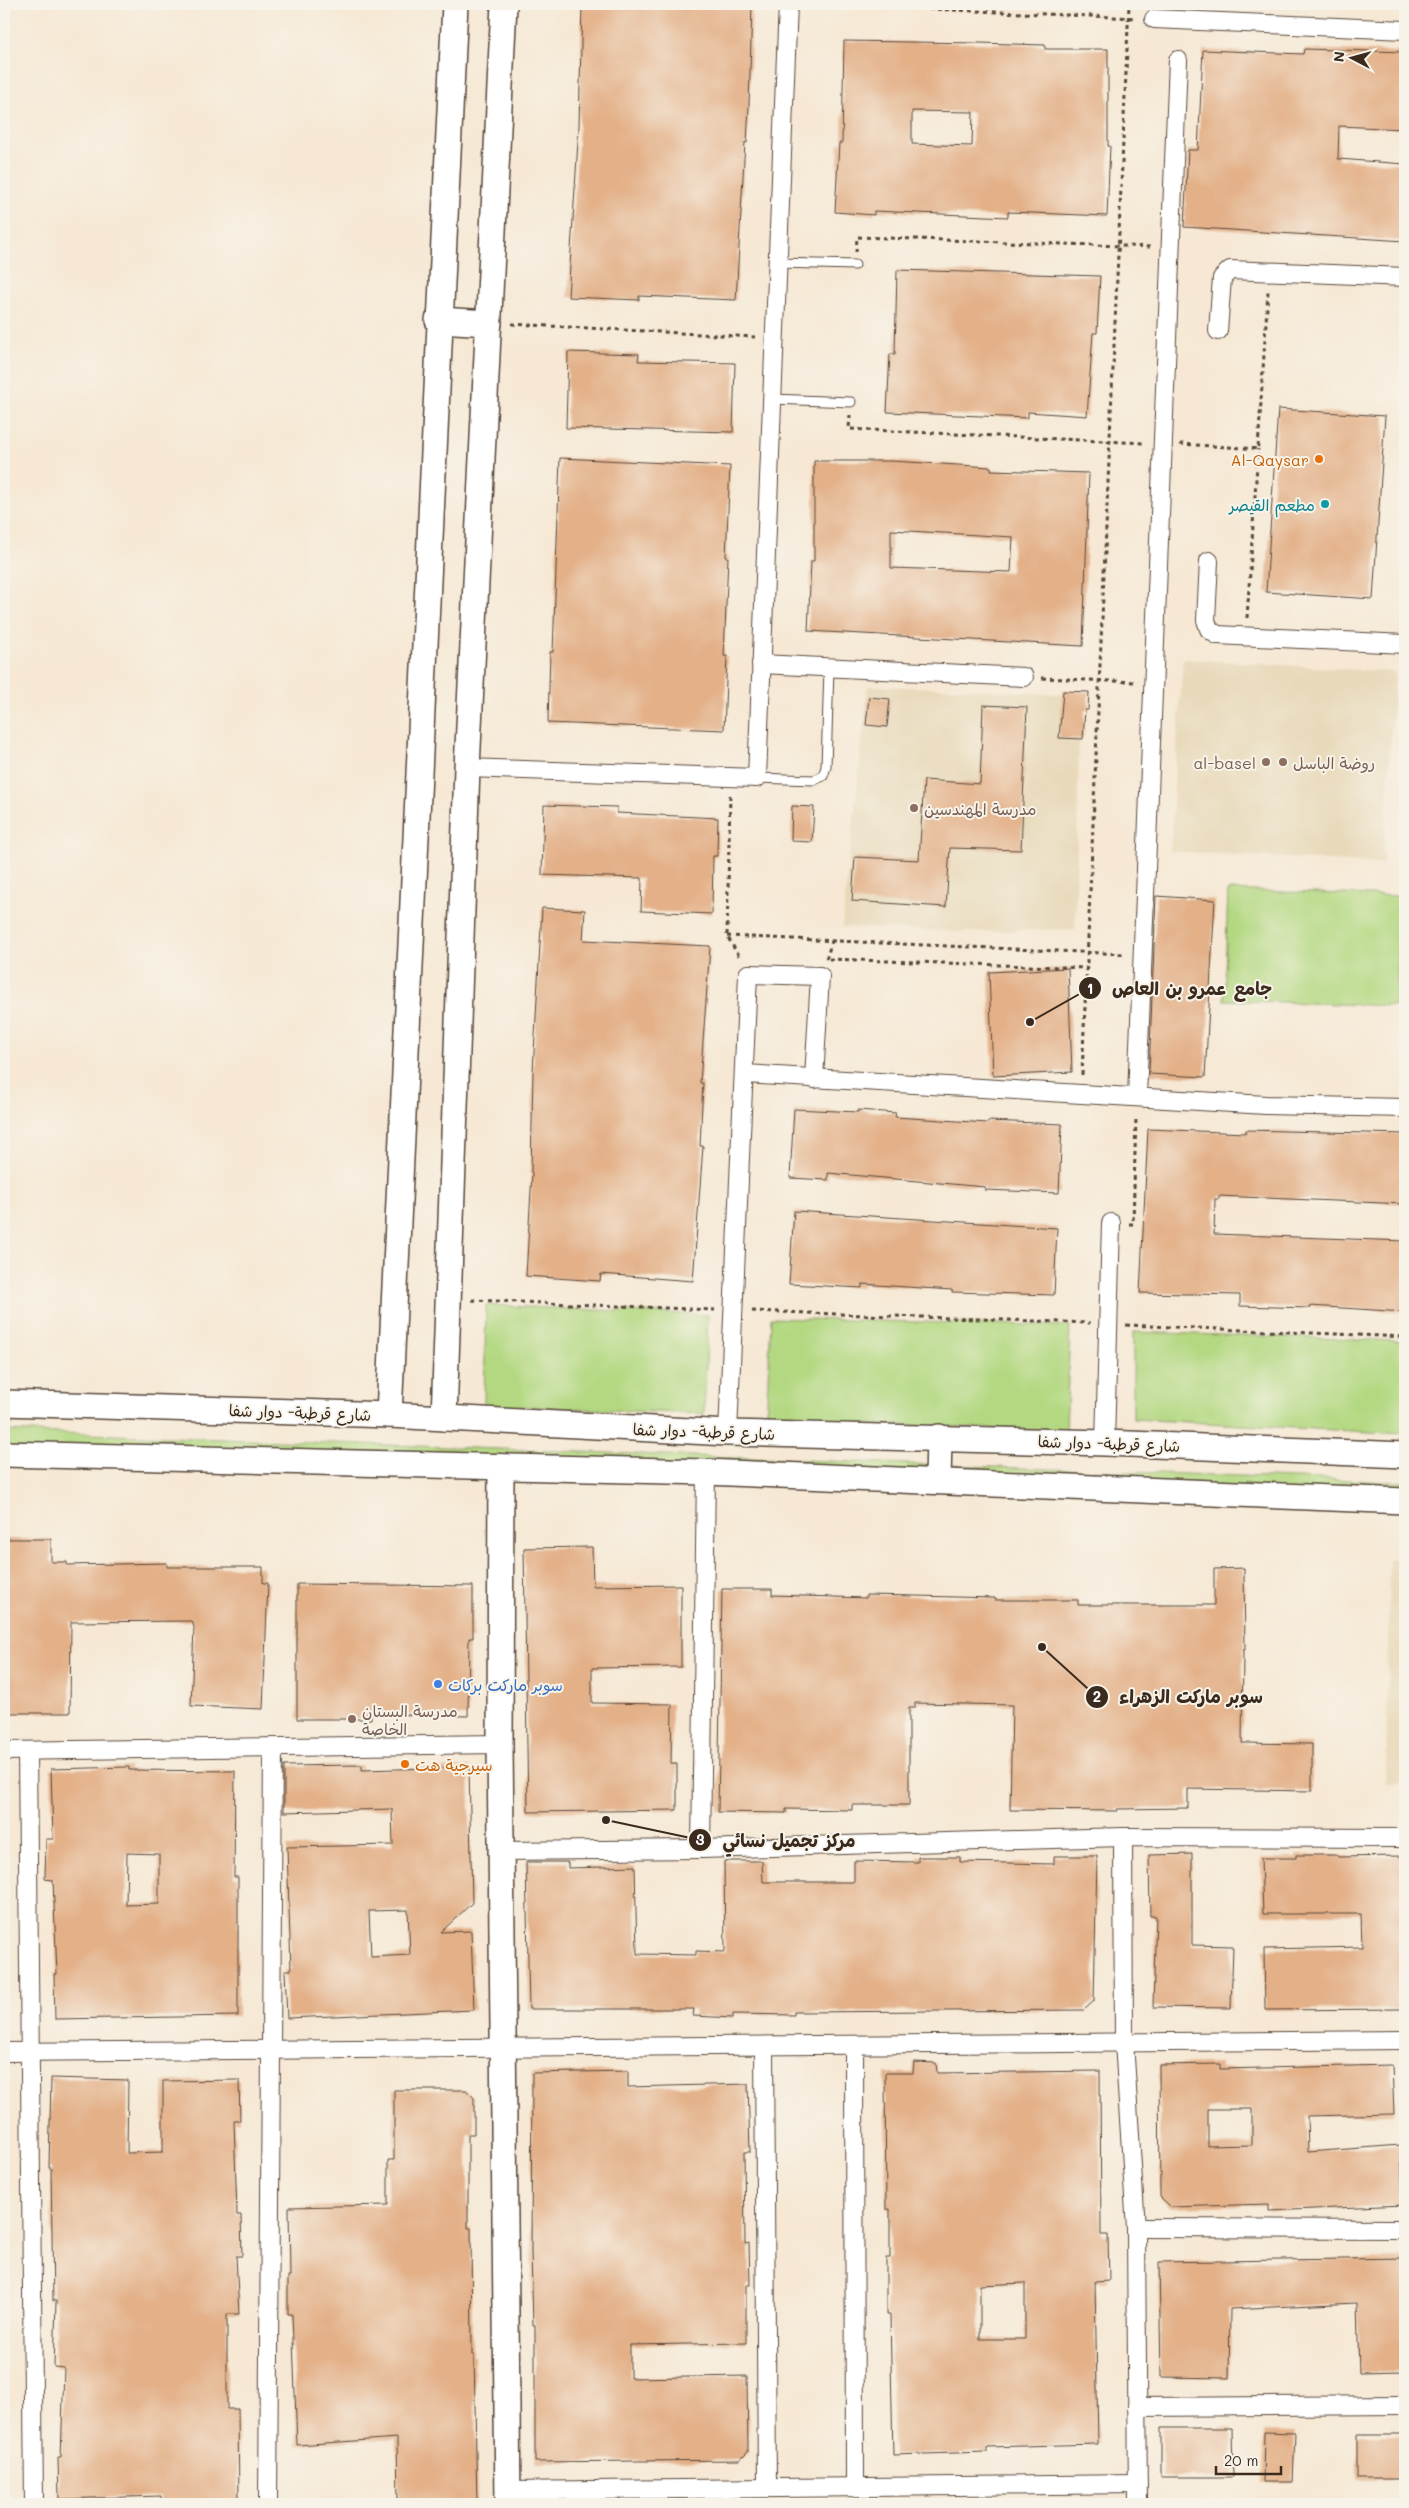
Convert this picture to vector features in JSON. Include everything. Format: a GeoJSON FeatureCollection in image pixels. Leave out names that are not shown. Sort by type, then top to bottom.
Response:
{"type":"FeatureCollection","features":[{"type":"Feature","properties":{"kind":"street"},"geometry":{"type":"LineString","coordinates":[[388,1415],[438,320],[455,4]]}},
{"type":"Feature","properties":{"kind":"street"},"geometry":{"type":"LineString","coordinates":[[444,1418],[468,768],[504,4]]}},
{"type":"Feature","properties":{"kind":"street"},"geometry":{"type":"LineString","coordinates":[[468,768],[757,778],[788,4]]}},
{"type":"Feature","properties":{"kind":"street"},"geometry":{"type":"LineString","coordinates":[[1154,19],[1405,30]]}},
{"type":"Feature","properties":{"kind":"street"},"geometry":{"type":"LineString","coordinates":[[1137,1097],[1178,60]]}},
{"type":"Feature","properties":{"kind":"street"},"geometry":{"type":"LineString","coordinates":[[1218,331],[1223,274],[1230,270],[1405,277]]}},
{"type":"Feature","properties":{"kind":"street"},"geometry":{"type":"LineString","coordinates":[[438,320],[489,322]]}},
{"type":"Feature","properties":{"kind":"street"},"geometry":{"type":"LineString","coordinates":[[1209,560],[1206,620],[1209,629],[1217,635],[1405,644]]}},
{"type":"Feature","properties":{"kind":"street"},"geometry":{"type":"LineString","coordinates":[[761,664],[1024,677]]}},
{"type":"Feature","properties":{"kind":"street"},"geometry":{"type":"LineString","coordinates":[[728,1433],[745,1074],[748,965],[820,976],[814,1078]]}},
{"type":"Feature","properties":{"kind":"street"},"geometry":{"type":"LineString","coordinates":[[745,1074],[1266,1105],[1405,1108]]}},
{"type":"Feature","properties":{"kind":"street"},"geometry":{"type":"LineString","coordinates":[[1105,1442],[1111,1223]]}},
{"type":"Feature","properties":{"kind":"street","name":"شارع قرطبة- دوار شفا"},"geometry":{"type":"LineString","coordinates":[[4,1403],[388,1415],[728,1433],[1105,1442],[1405,1455]]}},
{"type":"Feature","properties":{"kind":"street"},"geometry":{"type":"LineString","coordinates":[[938,1438],[938,1482]]}},
{"type":"Feature","properties":{"kind":"street"},"geometry":{"type":"LineString","coordinates":[[4,1454],[706,1472],[1405,1501]]}},
{"type":"Feature","properties":{"kind":"street"},"geometry":{"type":"LineString","coordinates":[[502,1466],[500,1744],[508,2498],[767,2486],[1138,2484]]}},
{"type":"Feature","properties":{"kind":"street"},"geometry":{"type":"LineString","coordinates":[[702,1849],[706,1472]]}},
{"type":"Feature","properties":{"kind":"street"},"geometry":{"type":"LineString","coordinates":[[4,1751],[500,1744]]}},
{"type":"Feature","properties":{"kind":"street"},"geometry":{"type":"LineString","coordinates":[[268,2504],[273,1747]]}},
{"type":"Feature","properties":{"kind":"street"},"geometry":{"type":"LineString","coordinates":[[27,1751],[34,2504]]}},
{"type":"Feature","properties":{"kind":"street"},"geometry":{"type":"LineString","coordinates":[[501,1851],[702,1849],[1123,1837],[1405,1838]]}},
{"type":"Feature","properties":{"kind":"street"},"geometry":{"type":"LineString","coordinates":[[1123,1837],[1124,2042],[1136,2228],[1138,2504]]}},
{"type":"Feature","properties":{"kind":"street"},"geometry":{"type":"LineString","coordinates":[[4,2052],[1405,2040]]}},
{"type":"Feature","properties":{"kind":"street"},"geometry":{"type":"LineString","coordinates":[[854,2045],[856,2487]]}},
{"type":"Feature","properties":{"kind":"street"},"geometry":{"type":"LineString","coordinates":[[764,2046],[767,2486]]}},
{"type":"Feature","properties":{"kind":"street"},"geometry":{"type":"LineString","coordinates":[[1136,2228],[1405,2229]]}},
{"type":"Feature","properties":{"kind":"street"},"geometry":{"type":"LineString","coordinates":[[1138,2408],[1405,2404]]}},
{"type":"Feature","properties":{"kind":"lane"},"geometry":{"type":"LineString","coordinates":[[778,263],[855,265]]}},
{"type":"Feature","properties":{"kind":"lane"},"geometry":{"type":"LineString","coordinates":[[772,399],[851,402]]}},
{"type":"Feature","properties":{"kind":"lane"},"geometry":{"type":"LineString","coordinates":[[757,778],[814,780],[823,776],[826,767],[829,668]]}},
{"type":"Feature","properties":{"kind":"path"},"geometry":{"type":"LineString","coordinates":[[884,4],[884,7],[1154,19]]}},
{"type":"Feature","properties":{"kind":"path"},"geometry":{"type":"LineString","coordinates":[[1081,1094],[1128,4]]}},
{"type":"Feature","properties":{"kind":"path"},"geometry":{"type":"LineString","coordinates":[[855,265],[857,237],[1171,248]]}},
{"type":"Feature","properties":{"kind":"path"},"geometry":{"type":"LineString","coordinates":[[1246,636],[1269,271]]}},
{"type":"Feature","properties":{"kind":"path"},"geometry":{"type":"LineString","coordinates":[[489,322],[775,338]]}},
{"type":"Feature","properties":{"kind":"path"},"geometry":{"type":"LineString","coordinates":[[851,402],[849,429],[1258,449]]}},
{"type":"Feature","properties":{"kind":"path"},"geometry":{"type":"LineString","coordinates":[[1024,677],[1153,682]]}},
{"type":"Feature","properties":{"kind":"path"},"geometry":{"type":"LineString","coordinates":[[730,777],[727,936],[739,956],[748,965]]}},
{"type":"Feature","properties":{"kind":"path"},"geometry":{"type":"LineString","coordinates":[[727,936],[1142,954]]}},
{"type":"Feature","properties":{"kind":"path"},"geometry":{"type":"LineString","coordinates":[[739,956],[748,965]]}},
{"type":"Feature","properties":{"kind":"path"},"geometry":{"type":"LineString","coordinates":[[816,959],[1086,968]]}},
{"type":"Feature","properties":{"kind":"path"},"geometry":{"type":"LineString","coordinates":[[1111,1223],[1133,1224],[1137,1097]]}},
{"type":"Feature","properties":{"kind":"path"},"geometry":{"type":"LineString","coordinates":[[449,1299],[1405,1337]]}},
{"type":"Feature","properties":{"kind":"shaded area","name":"روضة الباسل"},"geometry":{"type":"Polygon","coordinates":[[[1183,659],[1395,672],[1383,864],[1170,851],[1183,659]]]}},
{"type":"Feature","properties":{"kind":"shaded area"},"geometry":{"type":"Polygon","coordinates":[[[868,686],[978,689],[1080,696],[1075,929],[970,932],[842,927],[868,686]]]}},
{"type":"Feature","properties":{"kind":"shaded area"},"geometry":{"type":"Polygon","coordinates":[[[1389,1559],[1405,1559],[1405,1783],[1386,1783],[1389,1559]]]}},
{"type":"Feature","properties":{"kind":"green space"},"geometry":{"type":"Polygon","coordinates":[[[1228,890],[1400,896],[1396,1006],[1224,1000],[1228,890]]]}},
{"type":"Feature","properties":{"kind":"green space"},"geometry":{"type":"Polygon","coordinates":[[[486,1305],[708,1315],[704,1414],[484,1405],[486,1305]]]}},
{"type":"Feature","properties":{"kind":"green space"},"geometry":{"type":"Polygon","coordinates":[[[771,1318],[1070,1326],[1066,1431],[766,1421],[771,1318]]]}},
{"type":"Feature","properties":{"kind":"green space"},"geometry":{"type":"Polygon","coordinates":[[[1133,1332],[1405,1341],[1405,1434],[1133,1419],[1133,1332]]]}},
{"type":"Feature","properties":{"kind":"green space"},"geometry":{"type":"Polygon","coordinates":[[[4,1431],[1405,1482],[1405,1501],[4,1450],[4,1431]]]}},
{"type":"Feature","properties":{"kind":"building"},"geometry":{"type":"Polygon","coordinates":[[[582,4],[752,4],[747,143],[745,142],[736,300],[639,296],[639,300],[568,297],[579,126],[582,4]]]}},
{"type":"Feature","properties":{"kind":"building"},"geometry":{"type":"Polygon","coordinates":[[[844,41],[1045,45],[1045,49],[1108,49],[1108,146],[1110,146],[1107,216],[1008,212],[1008,217],[874,211],[874,215],[835,212],[839,143],[842,143],[844,41]],[[912,111],[912,144],[972,146],[973,112],[912,111]]]}},
{"type":"Feature","properties":{"kind":"building"},"geometry":{"type":"Polygon","coordinates":[[[1304,49],[1405,52],[1404,129],[1339,126],[1338,159],[1405,164],[1405,241],[1184,227],[1188,150],[1198,150],[1203,50],[1303,54],[1304,49]]]}},
{"type":"Feature","properties":{"kind":"building"},"geometry":{"type":"Polygon","coordinates":[[[897,270],[1100,276],[1097,333],[1093,333],[1087,416],[1028,412],[1028,418],[887,412],[890,354],[895,354],[897,270]]]}},
{"type":"Feature","properties":{"kind":"building"},"geometry":{"type":"Polygon","coordinates":[[[568,352],[639,354],[638,361],[735,363],[733,432],[566,428],[568,352]]]}},
{"type":"Feature","properties":{"kind":"building","name":"مطعم القيصر"},"geometry":{"type":"Polygon","coordinates":[[[1278,409],[1385,416],[1373,599],[1266,592],[1278,409]]]}},
{"type":"Feature","properties":{"kind":"building"},"geometry":{"type":"Polygon","coordinates":[[[560,458],[730,466],[726,557],[728,557],[724,656],[727,656],[724,730],[548,723],[550,652],[553,652],[560,458]]]}},
{"type":"Feature","properties":{"kind":"building"},"geometry":{"type":"Polygon","coordinates":[[[814,461],[891,461],[991,467],[991,470],[1089,473],[1083,646],[808,631],[811,561],[814,561],[814,461]],[[891,530],[891,568],[1011,572],[1013,537],[891,530]]]}},
{"type":"Feature","properties":{"kind":"building"},"geometry":{"type":"Polygon","coordinates":[[[1063,691],[1089,692],[1088,710],[1085,710],[1083,739],[1059,738],[1063,691]]]}},
{"type":"Feature","properties":{"kind":"building"},"geometry":{"type":"Polygon","coordinates":[[[869,697],[890,699],[887,727],[866,725],[869,697]]]}},
{"type":"Feature","properties":{"kind":"building"},"geometry":{"type":"Polygon","coordinates":[[[983,705],[1027,707],[1021,850],[950,848],[946,907],[852,901],[855,857],[919,860],[924,780],[980,784],[983,705]]]}},
{"type":"Feature","properties":{"kind":"building"},"geometry":{"type":"Polygon","coordinates":[[[544,805],[617,807],[617,813],[718,818],[717,856],[713,856],[712,914],[641,911],[642,878],[542,875],[544,805]]]}},
{"type":"Feature","properties":{"kind":"building"},"geometry":{"type":"Polygon","coordinates":[[[792,806],[814,807],[812,842],[791,841],[792,806]]]}},
{"type":"Feature","properties":{"kind":"building"},"geometry":{"type":"Polygon","coordinates":[[[1156,896],[1215,900],[1205,1077],[1149,1074],[1156,896]]]}},
{"type":"Feature","properties":{"kind":"building"},"geometry":{"type":"Polygon","coordinates":[[[542,908],[585,910],[583,940],[710,946],[700,1083],[703,1083],[700,1146],[703,1146],[693,1281],[601,1274],[600,1281],[526,1276],[532,1173],[533,1071],[542,908]]]}},
{"type":"Feature","properties":{"kind":"building"},"geometry":{"type":"Polygon","coordinates":[[[1068,968],[1072,1072],[993,1076],[989,972],[1068,968]]]}},
{"type":"Feature","properties":{"kind":"building"},"geometry":{"type":"Polygon","coordinates":[[[794,1109],[858,1112],[858,1110],[896,1113],[895,1117],[988,1123],[988,1121],[1062,1124],[1059,1193],[985,1190],[985,1187],[828,1173],[828,1180],[790,1178],[794,1109]]]}},
{"type":"Feature","properties":{"kind":"building"},"geometry":{"type":"Polygon","coordinates":[[[1148,1129],[1246,1133],[1246,1130],[1405,1134],[1405,1204],[1219,1196],[1219,1199],[1215,1199],[1214,1234],[1405,1241],[1405,1312],[1310,1306],[1310,1308],[1240,1306],[1240,1295],[1140,1293],[1148,1129]]]}},
{"type":"Feature","properties":{"kind":"building"},"geometry":{"type":"Polygon","coordinates":[[[794,1211],[1057,1228],[1054,1295],[952,1292],[952,1290],[862,1284],[862,1288],[789,1284],[794,1211]]]}},
{"type":"Feature","properties":{"kind":"building"},"geometry":{"type":"Polygon","coordinates":[[[4,1539],[51,1539],[51,1562],[67,1562],[67,1565],[167,1563],[167,1567],[263,1567],[263,1583],[268,1583],[263,1709],[191,1706],[194,1627],[192,1621],[71,1622],[70,1713],[4,1713],[4,1539]]]}},
{"type":"Feature","properties":{"kind":"building"},"geometry":{"type":"Polygon","coordinates":[[[592,1547],[593,1586],[681,1585],[681,1667],[592,1668],[592,1703],[672,1704],[671,1764],[677,1764],[677,1810],[528,1812],[524,1548],[592,1547]]]}},
{"type":"Feature","properties":{"kind":"building"},"geometry":{"type":"Polygon","coordinates":[[[1244,1568],[1245,1650],[1243,1650],[1242,1743],[1312,1744],[1312,1791],[1188,1789],[1188,1808],[1117,1809],[1117,1811],[1010,1810],[1012,1705],[915,1703],[915,1708],[909,1708],[909,1805],[852,1805],[852,1810],[786,1809],[786,1813],[718,1812],[722,1589],[772,1589],[772,1595],[866,1598],[866,1595],[995,1598],[995,1600],[1078,1600],[1078,1605],[1214,1605],[1214,1569],[1244,1568]]]}},
{"type":"Feature","properties":{"kind":"building"},"geometry":{"type":"Polygon","coordinates":[[[297,1584],[473,1586],[473,1638],[469,1638],[468,1716],[371,1714],[371,1719],[297,1719],[297,1584]]]}},
{"type":"Feature","properties":{"kind":"building"},"geometry":{"type":"Polygon","coordinates":[[[362,1765],[362,1770],[469,1767],[472,1903],[441,1932],[471,1931],[474,2010],[287,2018],[285,1970],[291,1970],[287,1847],[393,1845],[392,1809],[284,1812],[284,1766],[362,1765]],[[408,1910],[369,1911],[371,1957],[410,1955],[408,1910]]]}},
{"type":"Feature","properties":{"kind":"building"},"geometry":{"type":"Polygon","coordinates":[[[129,1767],[129,1770],[235,1771],[234,1877],[238,1877],[238,2016],[55,2019],[54,1974],[57,1974],[53,1880],[45,1879],[46,1839],[53,1839],[51,1769],[129,1767]],[[127,1853],[126,1905],[159,1904],[159,1854],[127,1853]]]}},
{"type":"Feature","properties":{"kind":"building"},"geometry":{"type":"Polygon","coordinates":[[[1192,1854],[1192,1945],[1233,1946],[1231,2008],[1153,2007],[1156,1916],[1150,1916],[1149,1855],[1192,1854]]]}},
{"type":"Feature","properties":{"kind":"building"},"geometry":{"type":"Polygon","coordinates":[[[1296,1855],[1338,1855],[1338,1857],[1404,1856],[1405,2009],[1265,2010],[1264,1949],[1362,1947],[1361,1914],[1263,1914],[1261,1858],[1296,1858],[1296,1855]]]}},
{"type":"Feature","properties":{"kind":"building"},"geometry":{"type":"Polygon","coordinates":[[[1054,1856],[1097,1856],[1094,2001],[1084,2010],[794,2012],[794,2015],[733,2014],[733,2018],[693,2016],[694,2009],[529,2009],[526,1862],[568,1862],[568,1868],[635,1866],[637,1954],[696,1955],[696,1951],[725,1952],[724,1861],[762,1861],[763,1882],[854,1882],[854,1861],[918,1862],[918,1857],[960,1857],[960,1862],[1054,1864],[1054,1856]]]}},
{"type":"Feature","properties":{"kind":"building"},"geometry":{"type":"Polygon","coordinates":[[[914,2062],[936,2063],[937,2073],[1100,2071],[1101,2235],[1108,2235],[1109,2281],[1095,2282],[1098,2444],[987,2447],[987,2452],[893,2455],[890,2315],[886,2315],[886,2258],[890,2258],[890,2209],[886,2209],[885,2073],[913,2073],[914,2062]],[[1025,2283],[980,2285],[980,2339],[1025,2339],[1025,2283]]]}},
{"type":"Feature","properties":{"kind":"building"},"geometry":{"type":"Polygon","coordinates":[[[1220,2064],[1220,2069],[1392,2065],[1394,2114],[1307,2116],[1308,2152],[1401,2145],[1403,2205],[1269,2211],[1269,2204],[1171,2207],[1160,2197],[1159,2065],[1220,2064]],[[1208,2109],[1208,2146],[1252,2145],[1252,2109],[1208,2109]]]}},
{"type":"Feature","properties":{"kind":"building"},"geometry":{"type":"Polygon","coordinates":[[[628,2071],[628,2087],[748,2084],[750,2152],[744,2152],[745,2244],[749,2243],[750,2285],[746,2285],[746,2343],[630,2345],[630,2378],[747,2376],[748,2452],[740,2460],[535,2462],[535,2325],[533,2325],[531,2252],[532,2073],[628,2071]]]}},
{"type":"Feature","properties":{"kind":"building"},"geometry":{"type":"Polygon","coordinates":[[[51,2078],[128,2080],[127,2153],[163,2152],[163,2081],[239,2080],[240,2121],[234,2121],[237,2215],[241,2215],[242,2256],[236,2256],[239,2314],[227,2314],[227,2409],[238,2409],[239,2504],[161,2504],[161,2496],[59,2499],[58,2458],[61,2458],[64,2368],[54,2367],[56,2301],[53,2301],[51,2168],[49,2168],[51,2078]]]}},
{"type":"Feature","properties":{"kind":"building"},"geometry":{"type":"Polygon","coordinates":[[[394,2090],[466,2090],[474,2098],[474,2134],[468,2134],[468,2228],[471,2228],[472,2355],[474,2355],[477,2504],[398,2504],[397,2438],[297,2445],[292,2314],[288,2314],[288,2276],[290,2276],[289,2207],[388,2205],[388,2160],[394,2160],[394,2090]]]}},
{"type":"Feature","properties":{"kind":"building"},"geometry":{"type":"Polygon","coordinates":[[[1405,2258],[1405,2372],[1359,2373],[1357,2303],[1230,2309],[1229,2378],[1161,2377],[1159,2262],[1405,2258]]]}},
{"type":"Feature","properties":{"kind":"building"},"geometry":{"type":"Polygon","coordinates":[[[1161,2428],[1232,2428],[1233,2477],[1161,2477],[1161,2428]]]}},
{"type":"Feature","properties":{"kind":"building"},"geometry":{"type":"Polygon","coordinates":[[[1264,2432],[1295,2433],[1293,2482],[1263,2482],[1264,2432]]]}},
{"type":"Feature","properties":{"kind":"building"},"geometry":{"type":"Polygon","coordinates":[[[1357,2435],[1405,2435],[1405,2479],[1357,2479],[1357,2435]]]}},
{"type":"Feature","properties":{"kind":"place","name":"Al-Qaysar"},"geometry":{"type":"Point","coordinates":[1319,459]}},
{"type":"Feature","properties":{"kind":"place","name":"مطعم القيصر"},"geometry":{"type":"Point","coordinates":[1325,504]}},
{"type":"Feature","properties":{"kind":"place","name":"al-basel"},"geometry":{"type":"Point","coordinates":[1266,762]}},
{"type":"Feature","properties":{"kind":"place","name":"روضة الباسل"},"geometry":{"type":"Point","coordinates":[1283,762]}},
{"type":"Feature","properties":{"kind":"place","name":"مدرسة المهندسين"},"geometry":{"type":"Point","coordinates":[914,808]}},
{"type":"Feature","properties":{"kind":"place","name":"جامع عمرو بن العاص"},"geometry":{"type":"Point","coordinates":[1030,1022]}},
{"type":"Feature","properties":{"kind":"place","name":"سوبر ماركت الزهراء"},"geometry":{"type":"Point","coordinates":[1042,1647]}},
{"type":"Feature","properties":{"kind":"place","name":"سوبر ماركت بركات"},"geometry":{"type":"Point","coordinates":[438,1684]}},
{"type":"Feature","properties":{"kind":"place","name":"مدرسة البستان الخاصة"},"geometry":{"type":"Point","coordinates":[352,1719]}},
{"type":"Feature","properties":{"kind":"place","name":"سيرجية هت"},"geometry":{"type":"Point","coordinates":[405,1764]}},
{"type":"Feature","properties":{"kind":"place","name":"مركز تجميل نسائي"},"geometry":{"type":"Point","coordinates":[606,1820]}}]}
